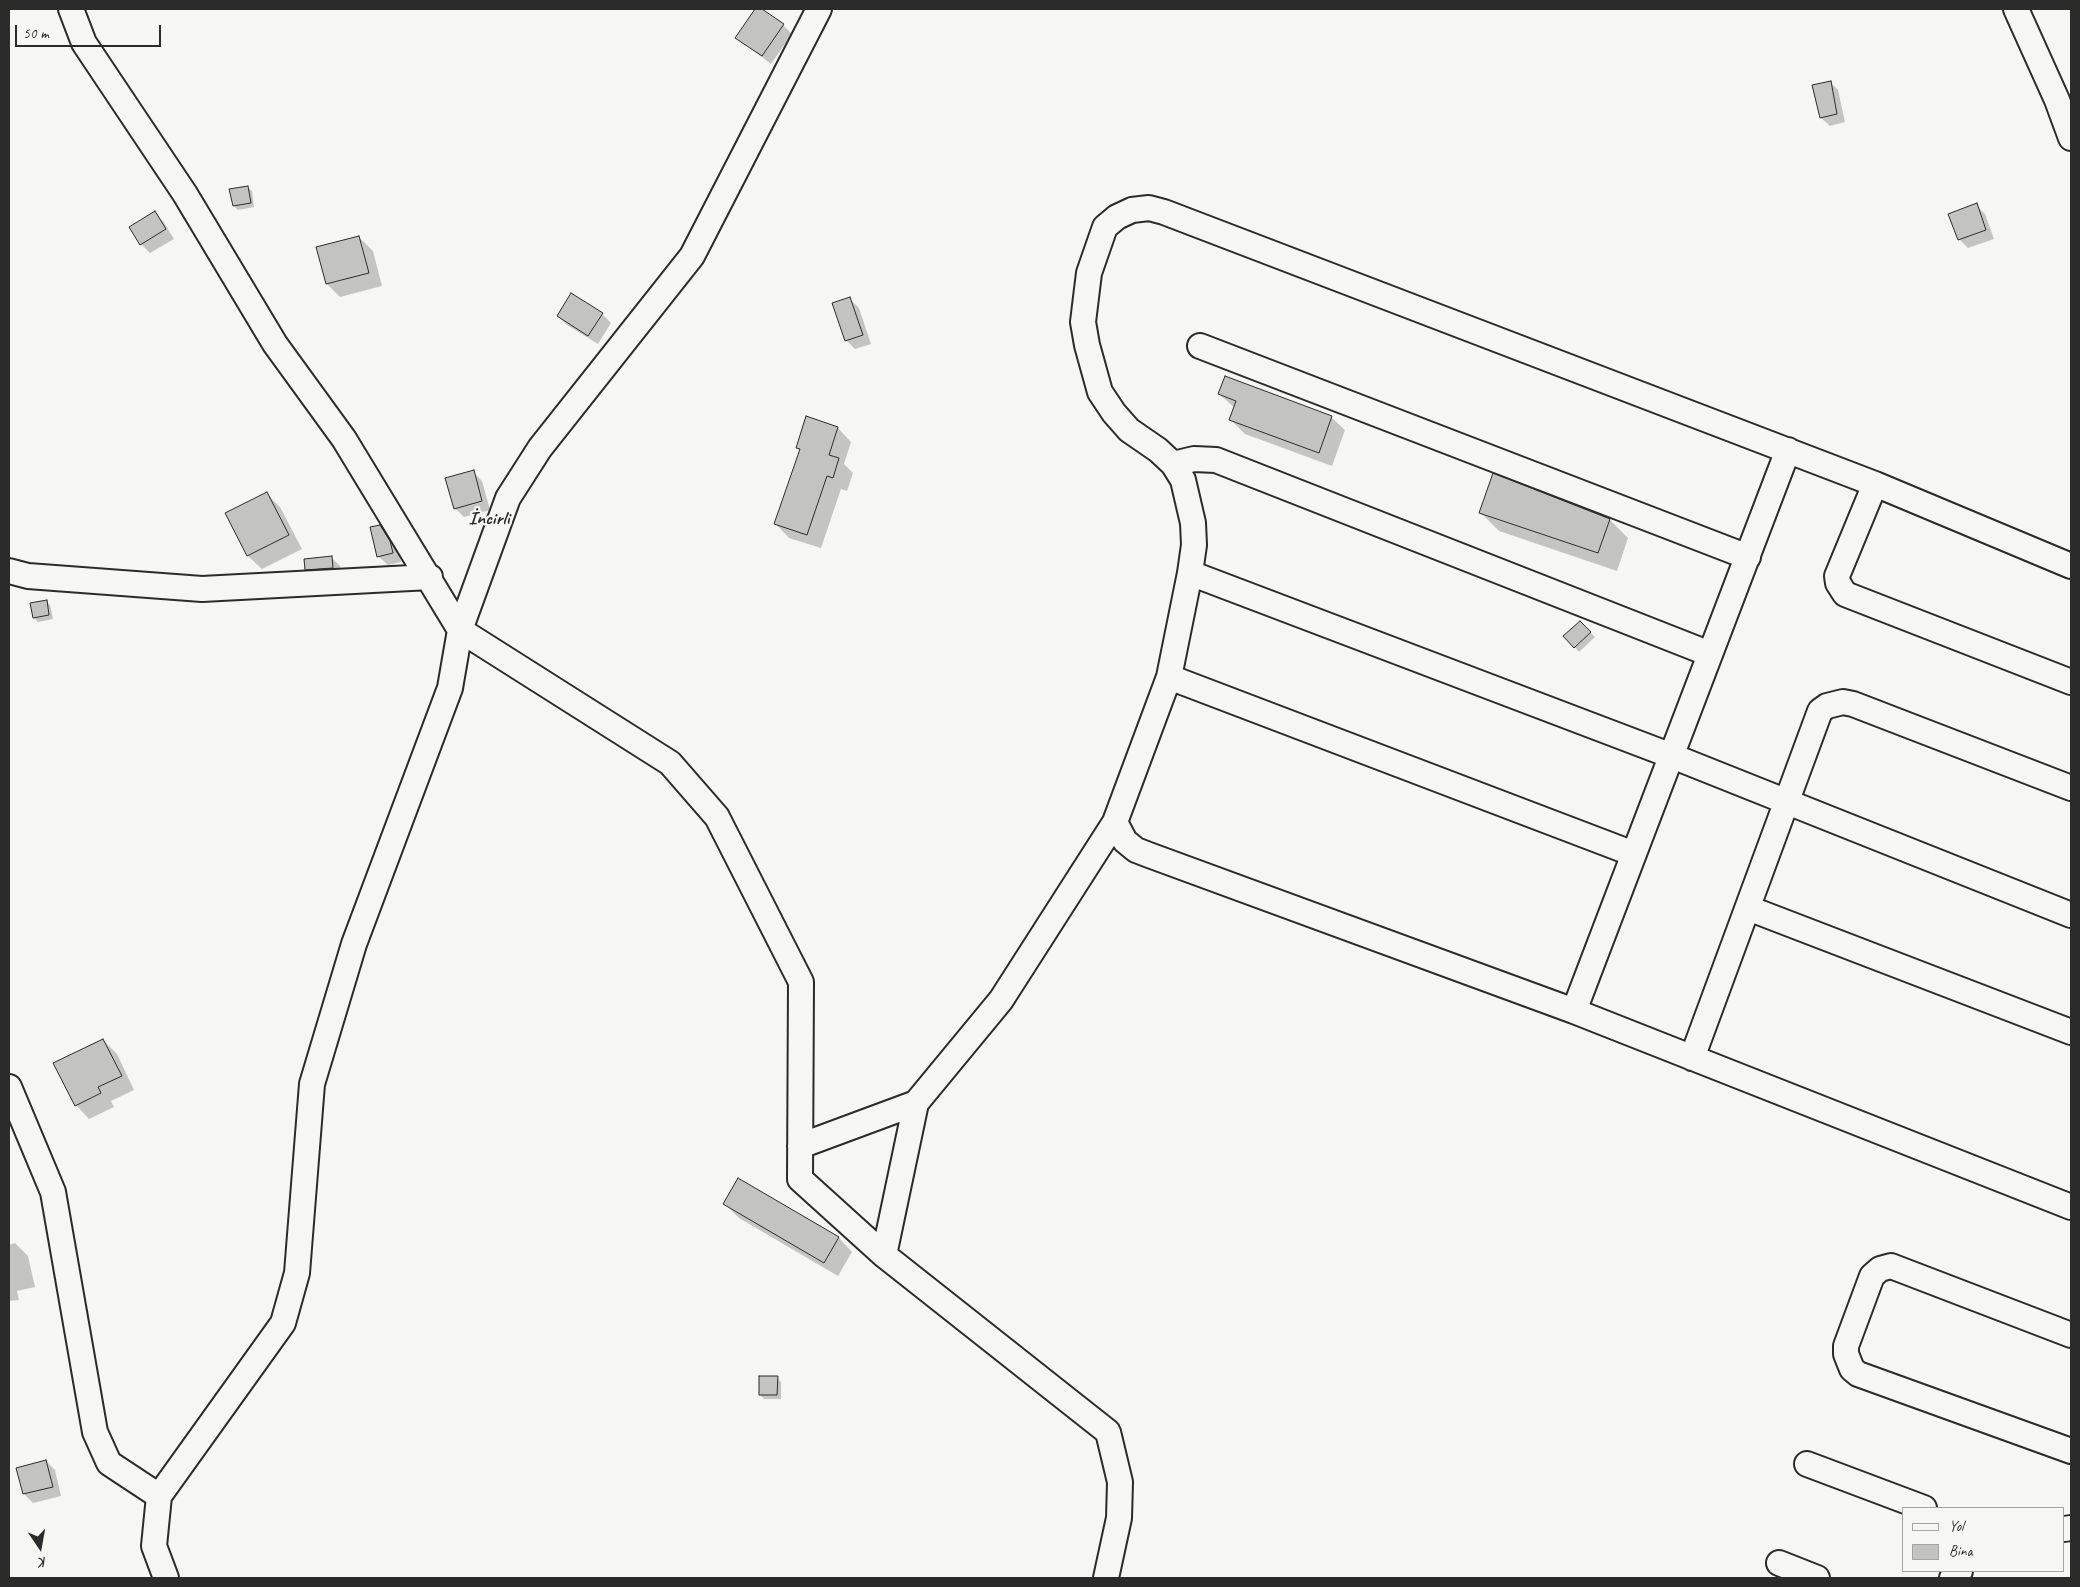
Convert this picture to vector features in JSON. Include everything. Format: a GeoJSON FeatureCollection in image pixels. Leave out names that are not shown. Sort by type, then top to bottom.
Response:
{"type":"FeatureCollection","features":[{"type":"Feature","properties":{"kind":"street"},"geometry":{"type":"LineString","coordinates":[[71,9],[84,42],[186,194],[275,344],[344,439],[430,577],[460,630],[670,763],[717,817],[800,982],[800,1179],[884,1255],[1108,1432],[1120,1482],[1120,1518],[1106,1578]]}},
{"type":"Feature","properties":{"kind":"street"},"geometry":{"type":"LineString","coordinates":[[166,1578],[154,1546],[159,1496],[283,1323],[297,1273],[312,1084],[354,944],[450,688],[460,630],[508,498],[540,448],[692,256],[820,9]]}},
{"type":"Feature","properties":{"kind":"street"},"geometry":{"type":"LineString","coordinates":[[2016,9],[2057,100],[2071,138]]}},
{"type":"Feature","properties":{"kind":"street"},"geometry":{"type":"LineString","coordinates":[[884,1255],[916,1103],[1001,1000],[1115,822],[1169,677],[1194,545],[1193,523],[1183,480],[1173,464],[1158,450],[1129,430],[1114,413],[1100,392],[1087,345],[1083,322],[1089,273],[1105,227],[1117,217],[1132,210],[1149,208],[1164,212],[1788,450],[1875,484],[2071,566]]}},
{"type":"Feature","properties":{"kind":"street"},"geometry":{"type":"LineString","coordinates":[[1200,346],[1748,556]]}},
{"type":"Feature","properties":{"kind":"street"},"geometry":{"type":"LineString","coordinates":[[1574,1011],[1788,450]]}},
{"type":"Feature","properties":{"kind":"street"},"geometry":{"type":"LineString","coordinates":[[1173,464],[1194,459],[1216,460],[1710,654]]}},
{"type":"Feature","properties":{"kind":"street"},"geometry":{"type":"LineString","coordinates":[[1875,484],[1837,576],[1838,583],[1845,594],[2071,682]]}},
{"type":"Feature","properties":{"kind":"street"},"geometry":{"type":"LineString","coordinates":[[9,571],[28,576],[202,589],[430,577]]}},
{"type":"Feature","properties":{"kind":"street"},"geometry":{"type":"LineString","coordinates":[[1190,573],[1672,756],[2071,915]]}},
{"type":"Feature","properties":{"kind":"street"},"geometry":{"type":"LineString","coordinates":[[1169,677],[1634,854]]}},
{"type":"Feature","properties":{"kind":"street"},"geometry":{"type":"LineString","coordinates":[[1692,1058],[1820,711],[1826,706],[1843,702],[1853,704],[2071,788]]}},
{"type":"Feature","properties":{"kind":"street"},"geometry":{"type":"LineString","coordinates":[[1115,822],[1126,841],[1136,850],[1574,1011],[2071,1206]]}},
{"type":"Feature","properties":{"kind":"street"},"geometry":{"type":"LineString","coordinates":[[1748,908],[2071,1032]]}},
{"type":"Feature","properties":{"kind":"street"},"geometry":{"type":"LineString","coordinates":[[9,1087],[53,1192],[95,1432],[109,1463],[159,1496]]}},
{"type":"Feature","properties":{"kind":"street"},"geometry":{"type":"LineString","coordinates":[[800,1146],[916,1103]]}},
{"type":"Feature","properties":{"kind":"street"},"geometry":{"type":"LineString","coordinates":[[2071,1336],[1891,1266],[1880,1269],[1872,1276],[1846,1346],[1846,1354],[1852,1369],[1858,1374],[2071,1451]]}},
{"type":"Feature","properties":{"kind":"street"},"geometry":{"type":"LineString","coordinates":[[1807,1464],[1921,1507]]}},
{"type":"Feature","properties":{"kind":"street"},"geometry":{"type":"LineString","coordinates":[[1779,1564],[1817,1578]]}},
{"type":"Feature","properties":{"kind":"building"},"geometry":{"type":"Polygon","coordinates":[[[755,9],[762,9],[784,24],[762,56],[735,38],[755,9]]]}},
{"type":"Feature","properties":{"kind":"building"},"geometry":{"type":"Polygon","coordinates":[[[1831,81],[1837,114],[1820,118],[1812,85],[1831,81]]]}},
{"type":"Feature","properties":{"kind":"building"},"geometry":{"type":"Polygon","coordinates":[[[248,186],[251,203],[233,206],[229,189],[248,186]]]}},
{"type":"Feature","properties":{"kind":"building"},"geometry":{"type":"Polygon","coordinates":[[[1977,203],[1986,230],[1958,240],[1948,214],[1977,203]]]}},
{"type":"Feature","properties":{"kind":"building"},"geometry":{"type":"Polygon","coordinates":[[[155,211],[166,229],[140,245],[129,227],[155,211]]]}},
{"type":"Feature","properties":{"kind":"building"},"geometry":{"type":"Polygon","coordinates":[[[359,236],[369,273],[326,284],[316,247],[359,236]]]}},
{"type":"Feature","properties":{"kind":"building"},"geometry":{"type":"Polygon","coordinates":[[[571,293],[603,313],[588,336],[557,316],[571,293]]]}},
{"type":"Feature","properties":{"kind":"building"},"geometry":{"type":"Polygon","coordinates":[[[850,297],[863,335],[845,341],[832,303],[850,297]]]}},
{"type":"Feature","properties":{"kind":"building"},"geometry":{"type":"Polygon","coordinates":[[[1225,376],[1332,416],[1319,453],[1229,420],[1236,401],[1218,394],[1225,376]]]}},
{"type":"Feature","properties":{"kind":"building"},"geometry":{"type":"Polygon","coordinates":[[[806,416],[838,427],[829,455],[839,458],[833,478],[827,476],[807,535],[774,524],[800,449],[796,448],[806,416]]]}},
{"type":"Feature","properties":{"kind":"building"},"geometry":{"type":"Polygon","coordinates":[[[474,470],[482,501],[454,509],[445,478],[474,470]]]}},
{"type":"Feature","properties":{"kind":"building"},"geometry":{"type":"Polygon","coordinates":[[[1493,473],[1610,519],[1598,553],[1479,513],[1493,473]]]}},
{"type":"Feature","properties":{"kind":"building"},"geometry":{"type":"Polygon","coordinates":[[[267,492],[289,535],[247,556],[225,513],[267,492]]]}},
{"type":"Feature","properties":{"kind":"building"},"geometry":{"type":"Polygon","coordinates":[[[380,525],[390,541],[393,553],[377,557],[370,527],[380,525]]]}},
{"type":"Feature","properties":{"kind":"building"},"geometry":{"type":"Polygon","coordinates":[[[332,556],[333,568],[305,570],[304,559],[332,556]]]}},
{"type":"Feature","properties":{"kind":"building"},"geometry":{"type":"Polygon","coordinates":[[[47,600],[49,615],[33,618],[30,603],[47,600]]]}},
{"type":"Feature","properties":{"kind":"building"},"geometry":{"type":"Polygon","coordinates":[[[1580,621],[1591,632],[1574,648],[1563,636],[1580,621]]]}},
{"type":"Feature","properties":{"kind":"building"},"geometry":{"type":"Polygon","coordinates":[[[103,1039],[122,1076],[98,1087],[101,1093],[75,1106],[53,1063],[103,1039]]]}},
{"type":"Feature","properties":{"kind":"building"},"geometry":{"type":"Polygon","coordinates":[[[738,1178],[839,1237],[824,1263],[723,1204],[738,1178]]]}},
{"type":"Feature","properties":{"kind":"building"},"geometry":{"type":"Polygon","coordinates":[[[759,1376],[778,1376],[777,1395],[759,1395],[759,1376]]]}},
{"type":"Feature","properties":{"kind":"building"},"geometry":{"type":"Polygon","coordinates":[[[46,1460],[53,1487],[23,1494],[16,1468],[46,1460]]]}},
{"type":"Feature","properties":{"kind":"district","name":"İncirli"},"geometry":{"type":"Point","coordinates":[489,519]}}]}
